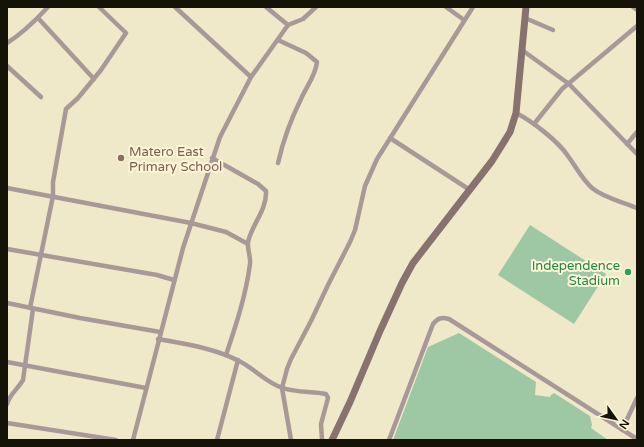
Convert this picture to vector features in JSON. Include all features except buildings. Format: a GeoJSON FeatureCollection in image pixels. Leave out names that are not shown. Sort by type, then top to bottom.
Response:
{"type":"FeatureCollection","features":[{"type":"Feature","properties":{"kind":"street"},"geometry":{"type":"LineString","coordinates":[[7,43],[38,18],[48,7]]}},
{"type":"Feature","properties":{"kind":"street"},"geometry":{"type":"LineString","coordinates":[[7,404],[10,396],[23,380],[32,308],[66,109],[78,98],[94,79],[126,33],[99,7]]}},
{"type":"Feature","properties":{"kind":"street"},"geometry":{"type":"LineString","coordinates":[[175,7],[251,77]]}},
{"type":"Feature","properties":{"kind":"street"},"geometry":{"type":"LineString","coordinates":[[266,7],[288,25]]}},
{"type":"Feature","properties":{"kind":"street"},"geometry":{"type":"LineString","coordinates":[[133,440],[174,280],[191,223],[220,137],[251,77],[288,25],[303,18],[316,7]]}},
{"type":"Feature","properties":{"kind":"street"},"geometry":{"type":"LineString","coordinates":[[446,7],[464,20]]}},
{"type":"Feature","properties":{"kind":"street"},"geometry":{"type":"LineString","coordinates":[[291,440],[282,388],[291,359],[312,321],[328,284],[350,242],[355,230],[365,186],[377,159],[473,7]]}},
{"type":"Feature","properties":{"kind":"street"},"geometry":{"type":"LineString","coordinates":[[332,440],[402,283],[418,256],[470,190],[510,132],[516,113],[526,7]]}},
{"type":"Feature","properties":{"kind":"street"},"geometry":{"type":"LineString","coordinates":[[633,7],[637,10]]}},
{"type":"Feature","properties":{"kind":"street"},"geometry":{"type":"LineString","coordinates":[[38,18],[94,79]]}},
{"type":"Feature","properties":{"kind":"street"},"geometry":{"type":"LineString","coordinates":[[525,18],[553,30]]}},
{"type":"Feature","properties":{"kind":"street"},"geometry":{"type":"LineString","coordinates":[[534,124],[562,89],[637,26]]}},
{"type":"Feature","properties":{"kind":"street"},"geometry":{"type":"LineString","coordinates":[[278,40],[306,53],[317,62],[317,69],[301,98],[289,125],[278,163]]}},
{"type":"Feature","properties":{"kind":"street"},"geometry":{"type":"LineString","coordinates":[[522,50],[569,84],[637,154]]}},
{"type":"Feature","properties":{"kind":"street"},"geometry":{"type":"LineString","coordinates":[[7,66],[41,97]]}},
{"type":"Feature","properties":{"kind":"street"},"geometry":{"type":"LineString","coordinates":[[516,113],[534,124],[568,154],[584,180],[593,188],[614,199],[637,208]]}},
{"type":"Feature","properties":{"kind":"street"},"geometry":{"type":"LineString","coordinates":[[627,144],[637,132]]}},
{"type":"Feature","properties":{"kind":"street"},"geometry":{"type":"LineString","coordinates":[[390,138],[470,190]]}},
{"type":"Feature","properties":{"kind":"street"},"geometry":{"type":"LineString","coordinates":[[212,158],[258,184],[266,191],[263,210],[248,244],[251,262],[240,312],[226,355]]}},
{"type":"Feature","properties":{"kind":"street"},"geometry":{"type":"LineString","coordinates":[[7,188],[191,223],[226,232],[248,244]]}},
{"type":"Feature","properties":{"kind":"street"},"geometry":{"type":"LineString","coordinates":[[7,248],[151,274],[174,280]]}},
{"type":"Feature","properties":{"kind":"street"},"geometry":{"type":"LineString","coordinates":[[7,304],[160,332]]}},
{"type":"Feature","properties":{"kind":"street"},"geometry":{"type":"LineString","coordinates":[[389,440],[433,324],[437,319],[443,318],[449,319],[637,439]]}},
{"type":"Feature","properties":{"kind":"street"},"geometry":{"type":"LineString","coordinates":[[158,339],[226,355],[238,360],[270,382],[282,388],[328,395],[328,401],[322,424],[322,440]]}},
{"type":"Feature","properties":{"kind":"street"},"geometry":{"type":"LineString","coordinates":[[217,440],[238,360]]}},
{"type":"Feature","properties":{"kind":"street"},"geometry":{"type":"LineString","coordinates":[[7,362],[146,388]]}},
{"type":"Feature","properties":{"kind":"street"},"geometry":{"type":"LineString","coordinates":[[622,430],[637,398]]}},
{"type":"Feature","properties":{"kind":"street"},"geometry":{"type":"LineString","coordinates":[[7,423],[116,440]]}},
{"type":"Feature","properties":{"kind":"green space"},"geometry":{"type":"Polygon","coordinates":[[[530,225],[606,274],[574,324],[498,275],[530,225]]]}},
{"type":"Feature","properties":{"kind":"green space"},"geometry":{"type":"Polygon","coordinates":[[[459,333],[536,382],[535,395],[550,397],[554,393],[590,416],[592,425],[591,428],[608,440],[393,440],[428,347],[459,333]]]}},
{"type":"Feature","properties":{"kind":"place","name":"Matero East Primary School"},"geometry":{"type":"Point","coordinates":[121,158]}},
{"type":"Feature","properties":{"kind":"place","name":"Independence Stadium"},"geometry":{"type":"Point","coordinates":[628,272]}}]}
